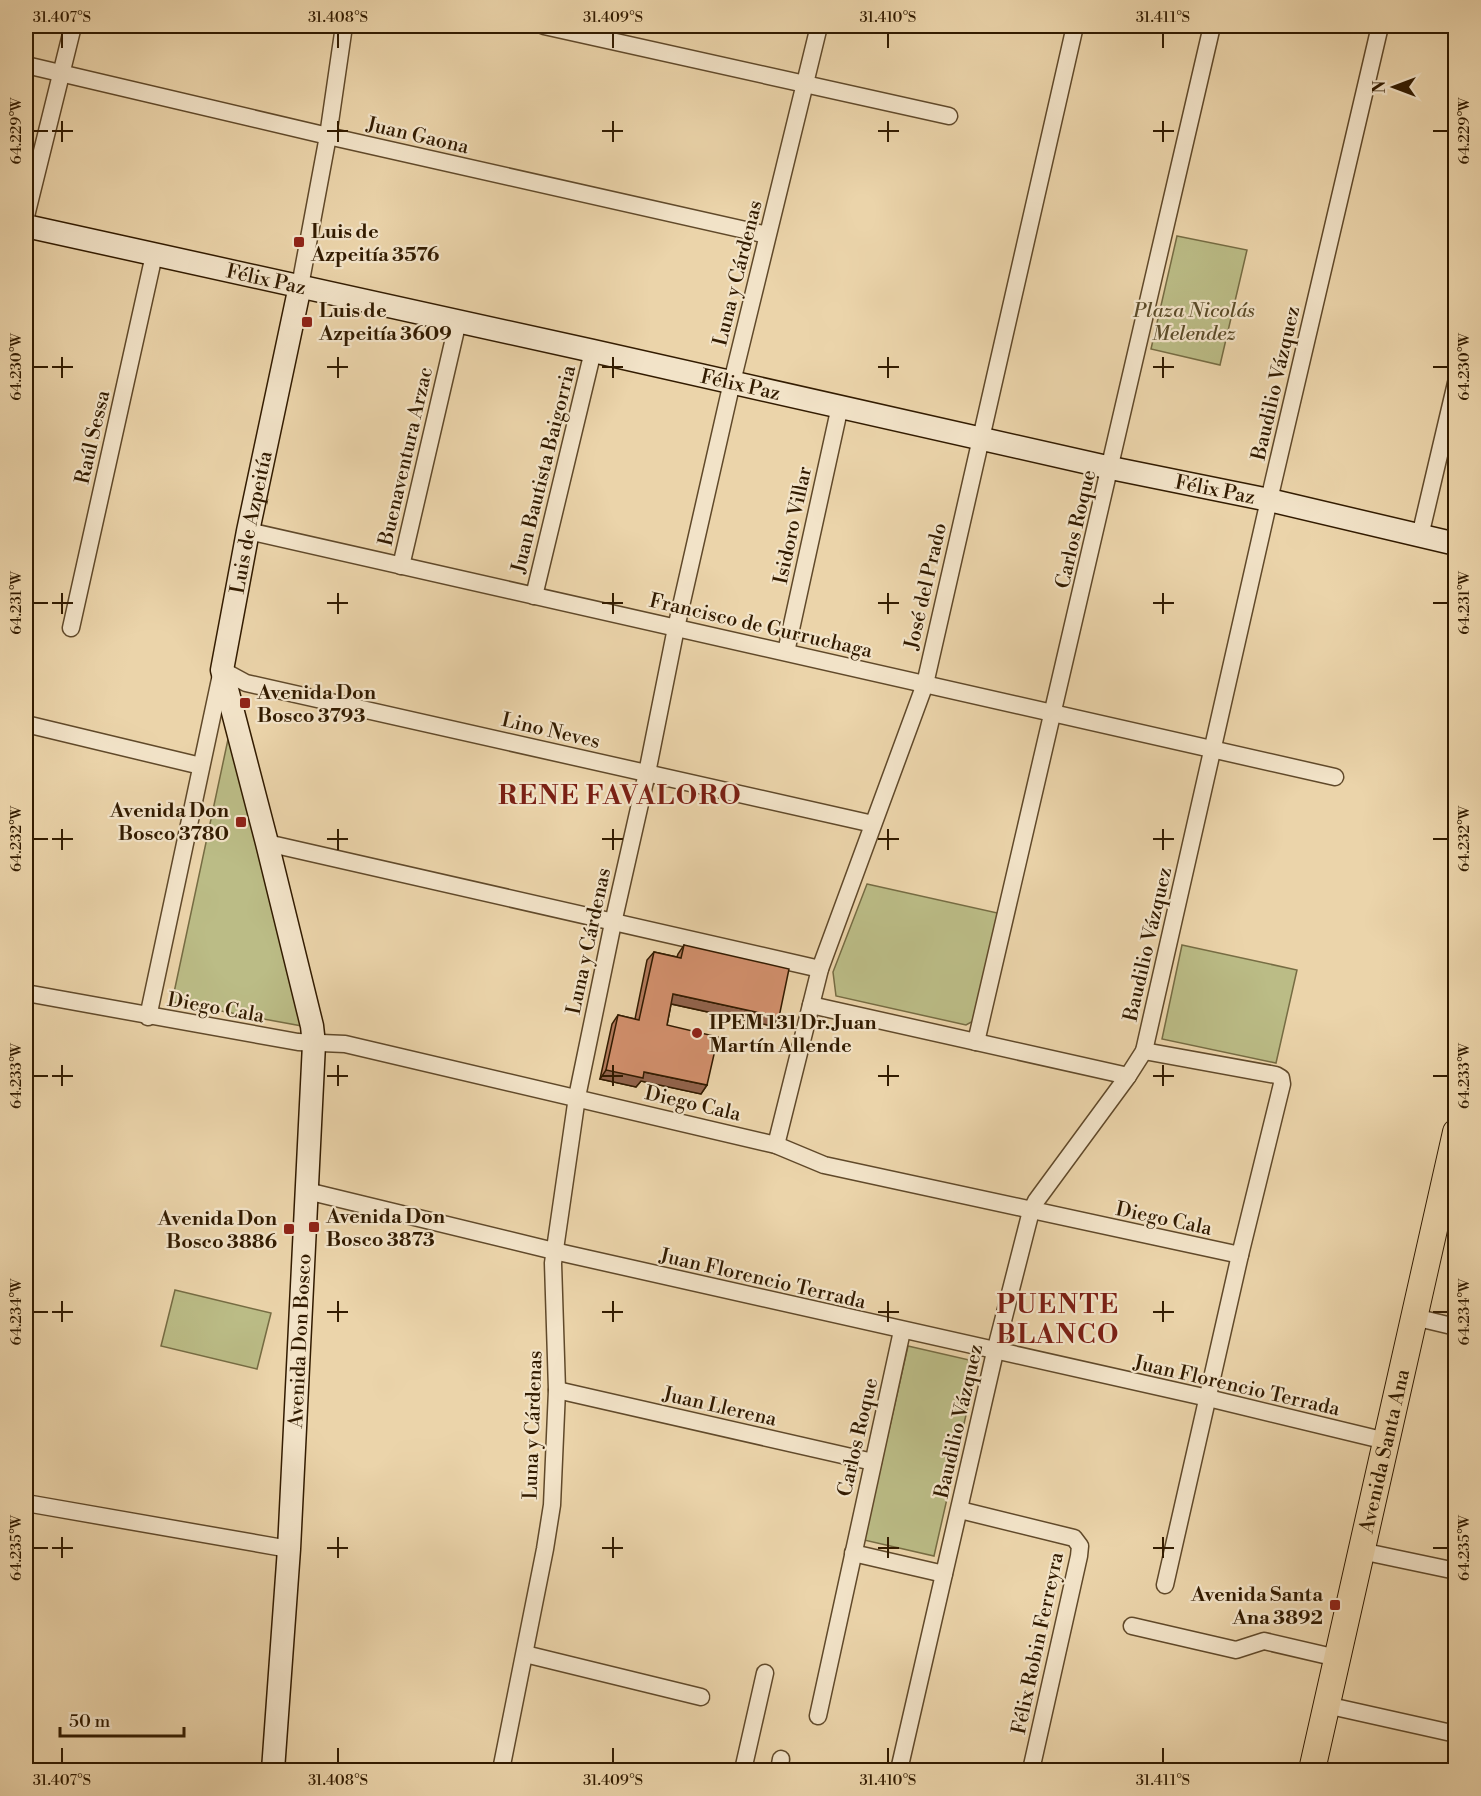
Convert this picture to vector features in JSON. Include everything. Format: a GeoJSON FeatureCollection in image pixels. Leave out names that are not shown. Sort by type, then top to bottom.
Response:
{"type":"FeatureCollection","features":[{"type":"Feature","properties":{"kind":"main road","name":"Félix Paz"},"geometry":{"type":"LineString","coordinates":[[26,226],[1111,468],[1269,500],[1455,544]]}},
{"type":"Feature","properties":{"kind":"main road","name":"Luis de Azpeitía"},"geometry":{"type":"LineString","coordinates":[[222,670],[248,531],[300,286]]}},
{"type":"Feature","properties":{"kind":"main road","name":"Avenida Don Bosco"},"geometry":{"type":"LineString","coordinates":[[222,670],[267,843],[312,1026],[314,1044],[289,1549],[273,1770]]}},
{"type":"Feature","properties":{"kind":"main road","name":"Avenida Santa Ana"},"geometry":{"type":"LineString","coordinates":[[1312,1770],[1414,1317],[1450,1186],[1455,1132]]}},
{"type":"Feature","properties":{"kind":"street"},"geometry":{"type":"LineString","coordinates":[[26,216],[73,26]]}},
{"type":"Feature","properties":{"kind":"street","name":"Luis de Azpeitía"},"geometry":{"type":"LineString","coordinates":[[300,286],[328,136],[344,26]]}},
{"type":"Feature","properties":{"kind":"street"},"geometry":{"type":"LineString","coordinates":[[544,26],[950,116]]}},
{"type":"Feature","properties":{"kind":"street","name":"Luna y Cárdenas"},"geometry":{"type":"LineString","coordinates":[[501,1770],[552,1505],[557,1390],[552,1277],[577,1097],[676,628],[732,382],[819,26]]}},
{"type":"Feature","properties":{"kind":"street","name":"José del Prado"},"geometry":{"type":"LineString","coordinates":[[776,1145],[820,969],[925,684],[1075,26]]}},
{"type":"Feature","properties":{"kind":"street","name":"Carlos Roque"},"geometry":{"type":"LineString","coordinates":[[976,1042],[1212,26]]}},
{"type":"Feature","properties":{"kind":"street","name":"Baudilio Vázquez"},"geometry":{"type":"LineString","coordinates":[[899,1770],[995,1352],[1031,1211],[1144,1051],[1269,500],[1380,26]]}},
{"type":"Feature","properties":{"kind":"street","name":"Juan Gaona"},"geometry":{"type":"LineString","coordinates":[[26,65],[768,235]]}},
{"type":"Feature","properties":{"kind":"street","name":"Raúl Sessa"},"geometry":{"type":"LineString","coordinates":[[71,628],[154,255]]}},
{"type":"Feature","properties":{"kind":"street","name":"Buenaventura Arzac"},"geometry":{"type":"LineString","coordinates":[[401,566],[458,321]]}},
{"type":"Feature","properties":{"kind":"street","name":"Juan Bautista Baigorria"},"geometry":{"type":"LineString","coordinates":[[534,596],[593,351]]}},
{"type":"Feature","properties":{"kind":"street"},"geometry":{"type":"LineString","coordinates":[[1420,536],[1455,383]]}},
{"type":"Feature","properties":{"kind":"street","name":"Isidoro Villar"},"geometry":{"type":"LineString","coordinates":[[786,652],[840,406]]}},
{"type":"Feature","properties":{"kind":"street","name":"Francisco de Gurruchaga"},"geometry":{"type":"LineString","coordinates":[[248,531],[1335,777]]}},
{"type":"Feature","properties":{"kind":"street","name":"Luis de Azpeitía"},"geometry":{"type":"LineString","coordinates":[[148,1017],[222,670]]}},
{"type":"Feature","properties":{"kind":"street","name":"Lino Neves"},"geometry":{"type":"LineString","coordinates":[[222,670],[246,683],[873,824]]}},
{"type":"Feature","properties":{"kind":"street"},"geometry":{"type":"LineString","coordinates":[[26,724],[201,766]]}},
{"type":"Feature","properties":{"kind":"street"},"geometry":{"type":"LineString","coordinates":[[267,843],[820,969]]}},
{"type":"Feature","properties":{"kind":"street","name":"Diego Cala"},"geometry":{"type":"LineString","coordinates":[[26,993],[148,1017],[314,1044],[345,1044],[776,1145],[824,1165],[1240,1256]]}},
{"type":"Feature","properties":{"kind":"street"},"geometry":{"type":"LineString","coordinates":[[811,1005],[1128,1076]]}},
{"type":"Feature","properties":{"kind":"street"},"geometry":{"type":"LineString","coordinates":[[1144,1051],[1276,1075],[1281,1078],[1282,1084],[1165,1585]]}},
{"type":"Feature","properties":{"kind":"street","name":"Juan Florencio Terrada"},"geometry":{"type":"LineString","coordinates":[[307,1191],[554,1251],[995,1352],[1208,1398],[1386,1441]]}},
{"type":"Feature","properties":{"kind":"street"},"geometry":{"type":"LineString","coordinates":[[1414,1317],[1455,1327]]}},
{"type":"Feature","properties":{"kind":"street","name":"Carlos Roque"},"geometry":{"type":"LineString","coordinates":[[818,1716],[902,1331]]}},
{"type":"Feature","properties":{"kind":"street","name":"Juan Llerena"},"geometry":{"type":"LineString","coordinates":[[557,1390],[873,1462]]}},
{"type":"Feature","properties":{"kind":"street"},"geometry":{"type":"LineString","coordinates":[[26,1503],[289,1549]]}},
{"type":"Feature","properties":{"kind":"street","name":"Félix Robin Ferreyra"},"geometry":{"type":"LineString","coordinates":[[960,1510],[1063,1534],[1074,1538],[1080,1546],[1031,1770]]}},
{"type":"Feature","properties":{"kind":"street"},"geometry":{"type":"LineString","coordinates":[[1361,1551],[1455,1571]]}},
{"type":"Feature","properties":{"kind":"street"},"geometry":{"type":"LineString","coordinates":[[853,1553],[944,1574]]}},
{"type":"Feature","properties":{"kind":"street"},"geometry":{"type":"LineString","coordinates":[[1132,1626],[1236,1650],[1264,1641],[1337,1658]]}},
{"type":"Feature","properties":{"kind":"street"},"geometry":{"type":"LineString","coordinates":[[525,1654],[701,1697]]}},
{"type":"Feature","properties":{"kind":"street"},"geometry":{"type":"LineString","coordinates":[[742,1770],[765,1673]]}},
{"type":"Feature","properties":{"kind":"street"},"geometry":{"type":"LineString","coordinates":[[1326,1705],[1455,1734]]}},
{"type":"Feature","properties":{"kind":"green space","name":"Plaza Nicolás Melendez"},"geometry":{"type":"Polygon","coordinates":[[[1177,236],[1247,250],[1220,365],[1151,349],[1177,236]]]}},
{"type":"Feature","properties":{"kind":"green space"},"geometry":{"type":"Polygon","coordinates":[[[230,730],[302,1026],[172,1002],[230,730]]]}},
{"type":"Feature","properties":{"kind":"green space"},"geometry":{"type":"Polygon","coordinates":[[[867,884],[1002,914],[977,1019],[966,1025],[836,996],[833,972],[867,884]]]}},
{"type":"Feature","properties":{"kind":"green space"},"geometry":{"type":"Polygon","coordinates":[[[1182,945],[1297,970],[1276,1063],[1162,1039],[1182,945]]]}},
{"type":"Feature","properties":{"kind":"green space"},"geometry":{"type":"Polygon","coordinates":[[[175,1290],[271,1313],[257,1369],[161,1346],[175,1290]]]}},
{"type":"Feature","properties":{"kind":"green space"},"geometry":{"type":"Polygon","coordinates":[[[908,1346],[978,1362],[934,1556],[864,1540],[908,1346]]]}},
{"type":"Feature","properties":{"kind":"building"},"geometry":{"type":"Polygon","coordinates":[[[684,945],[789,969],[779,1017],[673,994],[667,1025],[718,1037],[707,1085],[644,1072],[643,1078],[606,1070],[618,1015],[639,1020],[654,952],[681,958],[684,945]]]}},
{"type":"Feature","properties":{"kind":"place","name":"Luis de Azpeitía 3576"},"geometry":{"type":"Point","coordinates":[299,242]}},
{"type":"Feature","properties":{"kind":"place","name":"Luis de Azpeitía 3609"},"geometry":{"type":"Point","coordinates":[307,322]}},
{"type":"Feature","properties":{"kind":"place","name":"Avenida Don Bosco 3793"},"geometry":{"type":"Point","coordinates":[245,703]}},
{"type":"Feature","properties":{"kind":"place","name":"Avenida Don Bosco 3780"},"geometry":{"type":"Point","coordinates":[241,822]}},
{"type":"Feature","properties":{"kind":"place","name":"IPEM 131 Dr. Juan Martín Allende"},"geometry":{"type":"Point","coordinates":[697,1033]}},
{"type":"Feature","properties":{"kind":"place","name":"Avenida Don Bosco 3873"},"geometry":{"type":"Point","coordinates":[314,1227]}},
{"type":"Feature","properties":{"kind":"place","name":"Avenida Don Bosco 3886"},"geometry":{"type":"Point","coordinates":[289,1229]}},
{"type":"Feature","properties":{"kind":"place","name":"Avenida Santa Ana 3892"},"geometry":{"type":"Point","coordinates":[1335,1605]}},
{"type":"Feature","properties":{"kind":"district","name":"RENE FAVALORO"},"geometry":{"type":"Point","coordinates":[620,795]}},
{"type":"Feature","properties":{"kind":"district","name":"PUENTE BLANCO"},"geometry":{"type":"Point","coordinates":[1058,1319]}}]}
